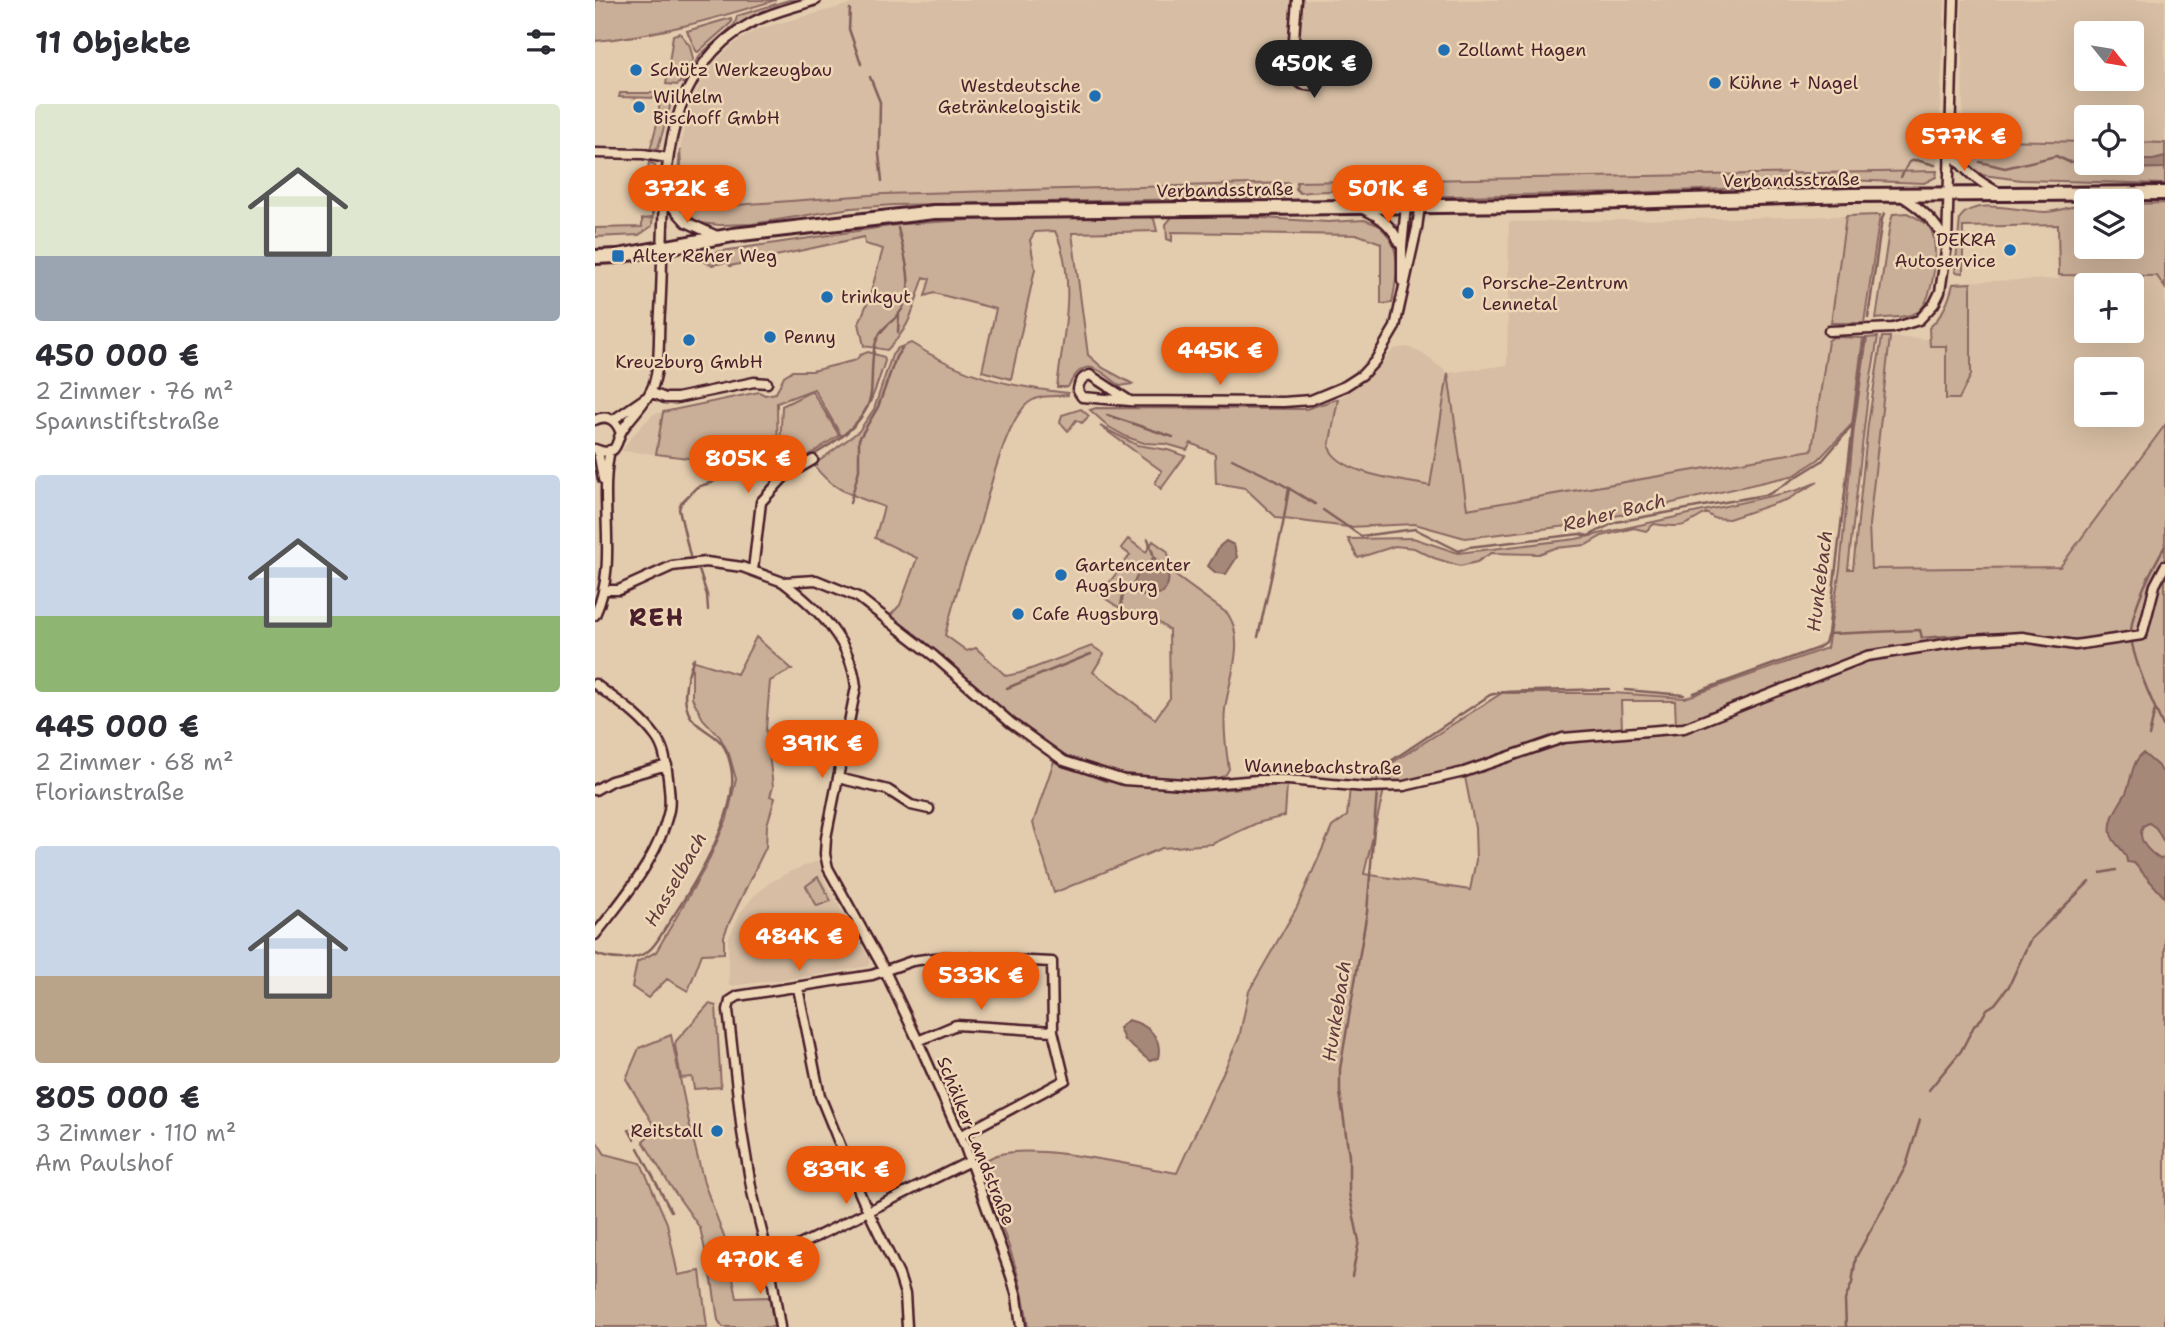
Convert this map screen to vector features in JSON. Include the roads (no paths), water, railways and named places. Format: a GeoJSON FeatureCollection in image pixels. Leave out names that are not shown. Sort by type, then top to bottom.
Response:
{"type":"FeatureCollection","features":[{"type":"Feature","properties":{"kind":"main road","name":"Verbandsstraße"},"geometry":{"type":"LineString","coordinates":[[595,257],[618,256],[719,237],[934,212],[1420,206],[1949,194],[2165,193]]}},
{"type":"Feature","properties":{"kind":"street"},"geometry":{"type":"LineString","coordinates":[[620,431],[642,407],[649,394],[657,360],[663,279],[661,247],[668,158],[685,92],[711,54],[731,36],[752,22],[816,0]]}},
{"type":"Feature","properties":{"kind":"street"},"geometry":{"type":"LineString","coordinates":[[1295,46],[1316,73],[1312,85],[1305,86],[1295,78],[1295,46],[1297,0]]}},
{"type":"Feature","properties":{"kind":"street"},"geometry":{"type":"LineString","coordinates":[[1829,331],[1893,328],[1919,320],[1934,304],[1940,292],[1947,245],[1954,0]]}},
{"type":"Feature","properties":{"kind":"street"},"geometry":{"type":"LineString","coordinates":[[1950,152],[1964,170],[2000,194]]}},
{"type":"Feature","properties":{"kind":"street"},"geometry":{"type":"LineString","coordinates":[[595,153],[643,154],[668,158]]}},
{"type":"Feature","properties":{"kind":"street"},"geometry":{"type":"LineString","coordinates":[[1900,195],[1924,211],[1941,232],[1947,245]]}},
{"type":"Feature","properties":{"kind":"street"},"geometry":{"type":"LineString","coordinates":[[666,200],[686,222],[719,237]]}},
{"type":"Feature","properties":{"kind":"street"},"geometry":{"type":"LineString","coordinates":[[1358,206],[1382,218],[1394,231],[1402,247]]}},
{"type":"Feature","properties":{"kind":"street"},"geometry":{"type":"LineString","coordinates":[[1403,291],[1402,247],[1406,206]]}},
{"type":"Feature","properties":{"kind":"street"},"geometry":{"type":"LineString","coordinates":[[1130,401],[1090,375],[1079,383],[1080,395],[1088,399],[1130,401],[1283,402],[1311,400],[1330,394],[1362,375],[1381,354],[1395,327],[1420,206]]}},
{"type":"Feature","properties":{"kind":"street"},"geometry":{"type":"LineString","coordinates":[[613,420],[649,394],[677,398],[754,382],[767,383]]}},
{"type":"Feature","properties":{"kind":"street"},"geometry":{"type":"LineString","coordinates":[[595,420],[606,417],[613,420],[620,431],[619,443],[610,450],[596,450],[605,491]]}},
{"type":"Feature","properties":{"kind":"street"},"geometry":{"type":"LineString","coordinates":[[595,615],[605,590],[605,491],[610,450]]}},
{"type":"Feature","properties":{"kind":"street"},"geometry":{"type":"LineString","coordinates":[[753,570],[761,502],[785,476],[813,460]]}},
{"type":"Feature","properties":{"kind":"street"},"geometry":{"type":"LineString","coordinates":[[595,525],[605,527]]}},
{"type":"Feature","properties":{"kind":"street","name":"Wannebachstraße"},"geometry":{"type":"LineString","coordinates":[[605,590],[619,590],[672,566],[695,563],[727,564],[753,570],[783,582],[816,580],[858,597],[934,656],[1011,723],[1065,761],[1124,780],[1200,785],[1288,780],[1365,787],[1404,786],[1464,772],[1563,738],[1685,728],[1867,656],[1983,639],[2022,637],[2075,645],[2142,635],[2155,585],[2165,566]]}},
{"type":"Feature","properties":{"kind":"street","name":"Schälker Landstraße"},"geometry":{"type":"LineString","coordinates":[[783,582],[815,606],[839,637],[854,671],[856,687],[826,838],[827,864],[885,971],[960,1136],[1014,1286],[1021,1327]]}},
{"type":"Feature","properties":{"kind":"street"},"geometry":{"type":"LineString","coordinates":[[595,684],[618,700],[658,739],[667,765],[669,809],[660,837],[643,869],[595,935]]}},
{"type":"Feature","properties":{"kind":"street"},"geometry":{"type":"LineString","coordinates":[[595,790],[611,782],[667,765]]}},
{"type":"Feature","properties":{"kind":"street"},"geometry":{"type":"LineString","coordinates":[[838,778],[888,790],[911,805],[929,809]]}},
{"type":"Feature","properties":{"kind":"street"},"geometry":{"type":"LineString","coordinates":[[780,1327],[744,1144],[728,1010],[730,1001],[738,996],[872,975],[912,961],[945,957],[1052,962],[1053,1031],[1065,1080],[960,1136]]}},
{"type":"Feature","properties":{"kind":"street"},"geometry":{"type":"LineString","coordinates":[[798,988],[820,1096],[868,1211],[899,1275],[905,1294],[907,1327]]}},
{"type":"Feature","properties":{"kind":"street"},"geometry":{"type":"LineString","coordinates":[[918,1041],[956,1025],[1053,1031]]}},
{"type":"Feature","properties":{"kind":"street"},"geometry":{"type":"LineString","coordinates":[[769,1261],[970,1161]]}},
{"type":"Feature","properties":{"kind":"waterway","name":"Hasselbach"},"geometry":{"type":"LineString","coordinates":[[850,9],[849,29],[861,64]]}},
{"type":"Feature","properties":{"kind":"waterway","name":"Hasselbach"},"geometry":{"type":"LineString","coordinates":[[870,77],[880,102],[879,154],[882,181]]}},
{"type":"Feature","properties":{"kind":"waterway","name":"Reher Bach"},"geometry":{"type":"LineString","coordinates":[[1980,162],[2005,168],[2056,156],[2074,161]]}},
{"type":"Feature","properties":{"kind":"waterway","name":"Reher Bach"},"geometry":{"type":"LineString","coordinates":[[1901,177],[1909,162],[1916,160],[1935,165]]}},
{"type":"Feature","properties":{"kind":"waterway","name":"Reher Bach"},"geometry":{"type":"LineString","coordinates":[[1868,318],[1884,214]]}},
{"type":"Feature","properties":{"kind":"waterway","name":"Hasselbach"},"geometry":{"type":"LineString","coordinates":[[690,556],[679,509],[681,503],[697,487],[713,482],[740,467],[783,473],[822,450],[860,419],[871,393],[876,342],[883,329],[898,315],[907,295],[908,273],[898,228]]}},
{"type":"Feature","properties":{"kind":"waterway"},"geometry":{"type":"LineString","coordinates":[[898,332],[899,315]]}},
{"type":"Feature","properties":{"kind":"waterway","name":"Reher Bach"},"geometry":{"type":"LineString","coordinates":[[1323,510],[1361,536],[1415,529],[1459,551],[1469,547],[1580,534],[1588,536],[1616,522],[1769,494],[1822,461],[1853,425],[1865,338]]}},
{"type":"Feature","properties":{"kind":"waterway"},"geometry":{"type":"LineString","coordinates":[[850,503],[859,470],[859,439],[878,407],[896,357],[902,348]]}},
{"type":"Feature","properties":{"kind":"waterway","name":"Reher Bach"},"geometry":{"type":"LineString","coordinates":[[1107,415],[1173,437]]}},
{"type":"Feature","properties":{"kind":"waterway","name":"Hunkebach"},"geometry":{"type":"LineString","coordinates":[[1694,693],[1818,648],[1825,643],[1853,425]]}},
{"type":"Feature","properties":{"kind":"waterway","name":"Reher Bach"},"geometry":{"type":"LineString","coordinates":[[1232,459],[1315,504]]}},
{"type":"Feature","properties":{"kind":"waterway"},"geometry":{"type":"LineString","coordinates":[[1258,637],[1289,488]]}},
{"type":"Feature","properties":{"kind":"waterway"},"geometry":{"type":"LineString","coordinates":[[1148,539],[1154,557]]}},
{"type":"Feature","properties":{"kind":"waterway"},"geometry":{"type":"LineString","coordinates":[[2165,546],[2139,600],[2131,632],[2134,654],[2165,730]]}},
{"type":"Feature","properties":{"kind":"waterway","name":"Hasselbach"},"geometry":{"type":"LineString","coordinates":[[699,570],[707,595],[708,610]]}},
{"type":"Feature","properties":{"kind":"waterway"},"geometry":{"type":"LineString","coordinates":[[1121,606],[1123,594]]}},
{"type":"Feature","properties":{"kind":"waterway"},"geometry":{"type":"LineString","coordinates":[[1828,634],[1920,630],[1922,638],[1960,635]]}},
{"type":"Feature","properties":{"kind":"waterway"},"geometry":{"type":"LineString","coordinates":[[1007,688],[1091,654]]}},
{"type":"Feature","properties":{"kind":"waterway","name":"Hasselbach"},"geometry":{"type":"LineString","coordinates":[[596,954],[615,959],[629,958],[641,955],[653,947],[712,850],[729,806],[732,785],[726,750],[714,736],[696,723],[687,709],[686,683],[694,658]]}},
{"type":"Feature","properties":{"kind":"waterway","name":"Hunkebach"},"geometry":{"type":"LineString","coordinates":[[1377,780],[1388,763],[1490,695],[1502,692],[1609,689]]}},
{"type":"Feature","properties":{"kind":"waterway","name":"Hunkebach"},"geometry":{"type":"LineString","coordinates":[[1625,690],[1684,695]]}},
{"type":"Feature","properties":{"kind":"waterway"},"geometry":{"type":"LineString","coordinates":[[2149,736],[2155,709]]}},
{"type":"Feature","properties":{"kind":"waterway","name":"Hunkebach"},"geometry":{"type":"LineString","coordinates":[[1352,1276],[1359,1241],[1349,1193],[1349,1156],[1340,1092],[1340,1069],[1367,912],[1377,792]]}},
{"type":"Feature","properties":{"kind":"waterway"},"geometry":{"type":"LineString","coordinates":[[2101,873],[2116,870]]}},
{"type":"Feature","properties":{"kind":"waterway"},"geometry":{"type":"LineString","coordinates":[[1929,1090],[1961,1051],[1974,1026],[1987,1009],[1995,1004],[2009,986],[2030,940],[2089,882]]}},
{"type":"Feature","properties":{"kind":"waterway"},"geometry":{"type":"LineString","coordinates":[[1846,1327],[1845,1300],[1852,1283],[1856,1257],[1906,1166],[1920,1120]]}},
{"type":"Feature","properties":{"kind":"waterway"},"geometry":{"type":"LineString","coordinates":[[629,1130],[634,1139]]}},
{"type":"Feature","properties":{"kind":"waterway"},"geometry":{"type":"LineString","coordinates":[[638,1148],[671,1211]]}},
{"type":"Feature","properties":{"kind":"place","name":"Zollamt Hagen"},"geometry":{"type":"Point","coordinates":[1444,50]}},
{"type":"Feature","properties":{"kind":"place","name":"Schütz Werkzeugbau"},"geometry":{"type":"Point","coordinates":[636,70]}},
{"type":"Feature","properties":{"kind":"place","name":"Kühne + Nagel"},"geometry":{"type":"Point","coordinates":[1715,83]}},
{"type":"Feature","properties":{"kind":"place","name":"Westdeutsche Getränkelogistik"},"geometry":{"type":"Point","coordinates":[1095,96]}},
{"type":"Feature","properties":{"kind":"place","name":"Wilhelm Bischoff GmbH"},"geometry":{"type":"Point","coordinates":[639,107]}},
{"type":"Feature","properties":{"kind":"place","name":"DEKRA Autoservice"},"geometry":{"type":"Point","coordinates":[2010,250]}},
{"type":"Feature","properties":{"kind":"place","name":"Alter Reher Weg"},"geometry":{"type":"Point","coordinates":[618,256]}},
{"type":"Feature","properties":{"kind":"place","name":"Porsche-Zentrum Lennetal"},"geometry":{"type":"Point","coordinates":[1468,293]}},
{"type":"Feature","properties":{"kind":"place","name":"trinkgut"},"geometry":{"type":"Point","coordinates":[827,297]}},
{"type":"Feature","properties":{"kind":"place","name":"Penny"},"geometry":{"type":"Point","coordinates":[770,337]}},
{"type":"Feature","properties":{"kind":"place","name":"Kreuzburg GmbH"},"geometry":{"type":"Point","coordinates":[689,340]}},
{"type":"Feature","properties":{"kind":"place","name":"Gartencenter Augsburg"},"geometry":{"type":"Point","coordinates":[1061,575]}},
{"type":"Feature","properties":{"kind":"place","name":"Cafe Augsburg"},"geometry":{"type":"Point","coordinates":[1018,614]}},
{"type":"Feature","properties":{"kind":"place","name":"Reitstall"},"geometry":{"type":"Point","coordinates":[717,1131]}},
{"type":"Feature","properties":{"kind":"district","name":"REH"},"geometry":{"type":"Point","coordinates":[657,618]}}]}
